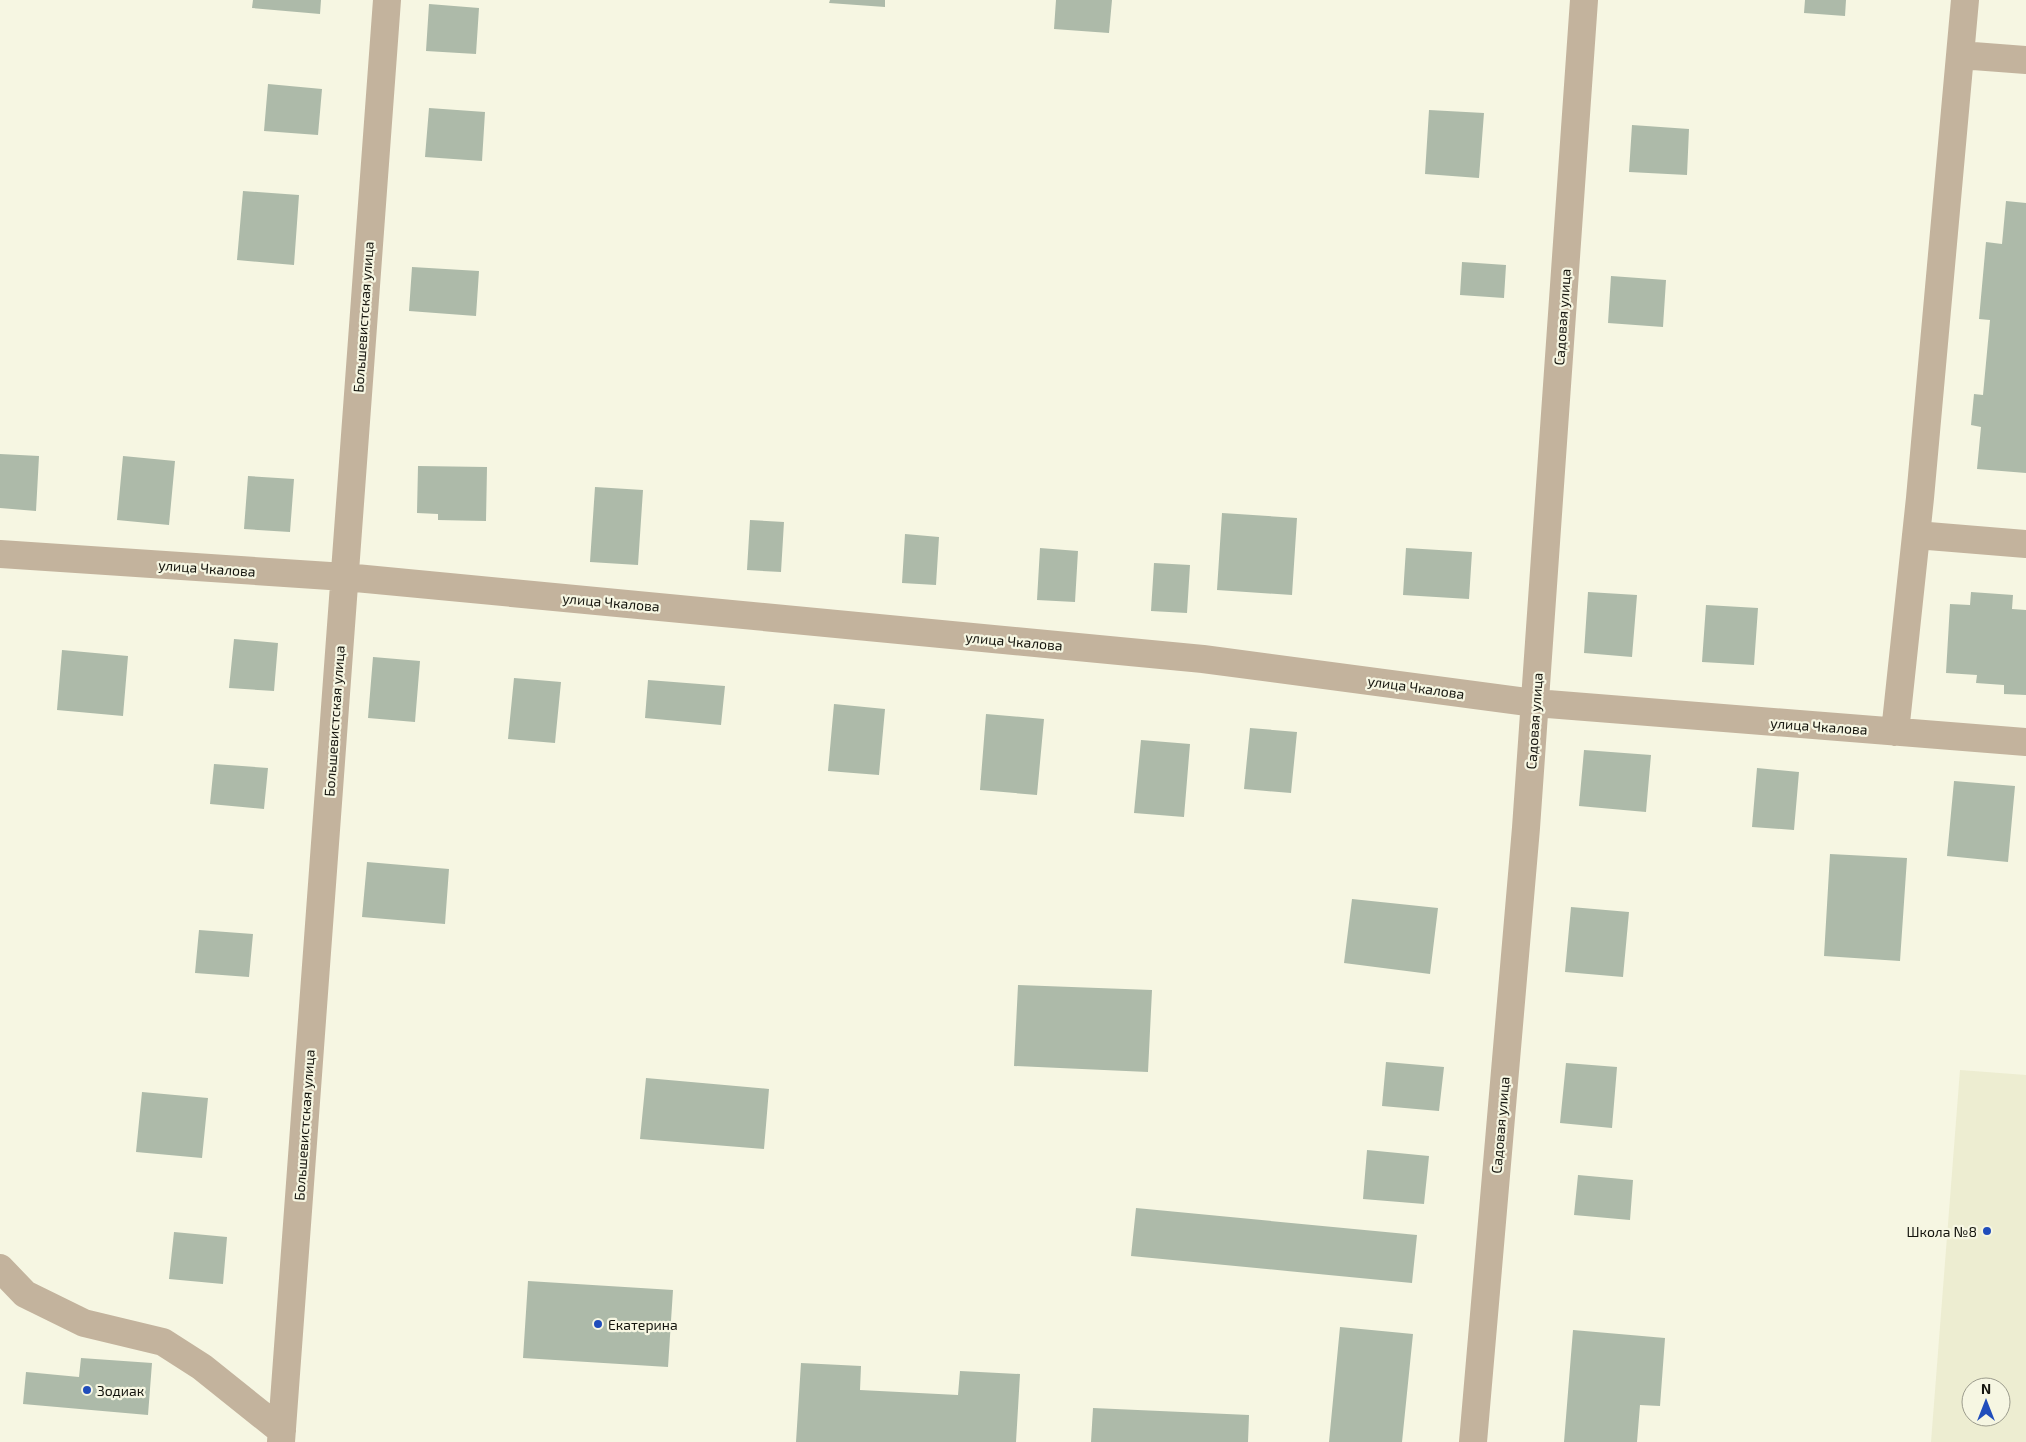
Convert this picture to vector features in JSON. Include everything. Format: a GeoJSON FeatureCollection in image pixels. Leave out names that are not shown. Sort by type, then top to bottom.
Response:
{"type":"FeatureCollection","features":[{"type":"Feature","properties":{"kind":"street","name":"Большевистская улица"},"geometry":{"type":"LineString","coordinates":[[281,1436],[386,0]]}},
{"type":"Feature","properties":{"kind":"street","name":"Садовая улица"},"geometry":{"type":"LineString","coordinates":[[1473,1442],[1535,703],[1584,0]]}},
{"type":"Feature","properties":{"kind":"street"},"geometry":{"type":"LineString","coordinates":[[1895,732],[1916,535],[1965,0]]}},
{"type":"Feature","properties":{"kind":"street"},"geometry":{"type":"LineString","coordinates":[[1960,55],[2026,60]]}},
{"type":"Feature","properties":{"kind":"street"},"geometry":{"type":"LineString","coordinates":[[1916,535],[2026,544]]}},
{"type":"Feature","properties":{"kind":"street","name":"улица Чкалова"},"geometry":{"type":"LineString","coordinates":[[0,554],[345,577],[1203,659],[1535,703],[2026,742]]}},
{"type":"Feature","properties":{"kind":"street"},"geometry":{"type":"LineString","coordinates":[[0,1268],[25,1294],[84,1323],[163,1342],[202,1368],[281,1436]]}},
{"type":"Feature","properties":{"kind":"shaded area","name":"Школа №8"},"geometry":{"type":"Polygon","coordinates":[[[1960,1070],[2026,1075],[2026,1442],[1931,1442],[1960,1070]]]}},
{"type":"Feature","properties":{"kind":"building"},"geometry":{"type":"Polygon","coordinates":[[[253,0],[321,0],[320,14],[252,8],[253,0]]]}},
{"type":"Feature","properties":{"kind":"building"},"geometry":{"type":"Polygon","coordinates":[[[830,0],[885,0],[885,7],[829,3],[830,0]]]}},
{"type":"Feature","properties":{"kind":"building"},"geometry":{"type":"Polygon","coordinates":[[[1056,0],[1112,0],[1109,33],[1054,29],[1056,0]]]}},
{"type":"Feature","properties":{"kind":"building"},"geometry":{"type":"Polygon","coordinates":[[[1805,0],[1846,0],[1845,16],[1804,13],[1805,0]]]}},
{"type":"Feature","properties":{"kind":"building"},"geometry":{"type":"Polygon","coordinates":[[[429,4],[479,8],[476,54],[426,51],[429,4]]]}},
{"type":"Feature","properties":{"kind":"building"},"geometry":{"type":"Polygon","coordinates":[[[268,84],[322,89],[318,135],[264,131],[268,84]]]}},
{"type":"Feature","properties":{"kind":"building"},"geometry":{"type":"Polygon","coordinates":[[[429,108],[485,112],[482,161],[425,157],[429,108]]]}},
{"type":"Feature","properties":{"kind":"building"},"geometry":{"type":"Polygon","coordinates":[[[1429,110],[1484,113],[1479,178],[1425,174],[1429,110]]]}},
{"type":"Feature","properties":{"kind":"building"},"geometry":{"type":"Polygon","coordinates":[[[1632,125],[1689,129],[1687,175],[1629,172],[1632,125]]]}},
{"type":"Feature","properties":{"kind":"building"},"geometry":{"type":"Polygon","coordinates":[[[243,191],[299,195],[294,265],[237,260],[243,191]]]}},
{"type":"Feature","properties":{"kind":"building"},"geometry":{"type":"Polygon","coordinates":[[[2006,201],[2026,203],[2026,473],[1977,469],[1981,427],[1971,425],[1974,394],[1983,395],[1990,320],[1979,319],[1986,242],[2002,244],[2006,201]]]}},
{"type":"Feature","properties":{"kind":"building"},"geometry":{"type":"Polygon","coordinates":[[[1462,262],[1506,265],[1504,298],[1460,295],[1462,262]]]}},
{"type":"Feature","properties":{"kind":"building"},"geometry":{"type":"Polygon","coordinates":[[[412,267],[479,271],[476,316],[409,311],[412,267]]]}},
{"type":"Feature","properties":{"kind":"building"},"geometry":{"type":"Polygon","coordinates":[[[1611,276],[1666,280],[1663,327],[1608,323],[1611,276]]]}},
{"type":"Feature","properties":{"kind":"building"},"geometry":{"type":"Polygon","coordinates":[[[0,454],[39,456],[36,511],[0,508],[0,454]]]}},
{"type":"Feature","properties":{"kind":"building"},"geometry":{"type":"Polygon","coordinates":[[[123,456],[175,461],[169,525],[117,520],[123,456]]]}},
{"type":"Feature","properties":{"kind":"building"},"geometry":{"type":"Polygon","coordinates":[[[418,466],[487,467],[486,521],[438,520],[438,514],[417,513],[418,466]]]}},
{"type":"Feature","properties":{"kind":"building"},"geometry":{"type":"Polygon","coordinates":[[[248,476],[294,479],[290,532],[244,529],[248,476]]]}},
{"type":"Feature","properties":{"kind":"building"},"geometry":{"type":"Polygon","coordinates":[[[595,487],[643,490],[638,565],[590,562],[595,487]]]}},
{"type":"Feature","properties":{"kind":"building"},"geometry":{"type":"Polygon","coordinates":[[[1222,513],[1297,518],[1292,595],[1217,590],[1222,513]]]}},
{"type":"Feature","properties":{"kind":"building"},"geometry":{"type":"Polygon","coordinates":[[[750,520],[784,522],[781,572],[747,570],[750,520]]]}},
{"type":"Feature","properties":{"kind":"building"},"geometry":{"type":"Polygon","coordinates":[[[905,534],[939,537],[936,585],[902,583],[905,534]]]}},
{"type":"Feature","properties":{"kind":"building"},"geometry":{"type":"Polygon","coordinates":[[[1040,548],[1078,551],[1075,602],[1037,600],[1040,548]]]}},
{"type":"Feature","properties":{"kind":"building"},"geometry":{"type":"Polygon","coordinates":[[[1406,548],[1472,552],[1469,599],[1403,595],[1406,548]]]}},
{"type":"Feature","properties":{"kind":"building"},"geometry":{"type":"Polygon","coordinates":[[[1154,563],[1190,565],[1187,613],[1151,611],[1154,563]]]}},
{"type":"Feature","properties":{"kind":"building"},"geometry":{"type":"Polygon","coordinates":[[[1588,592],[1637,595],[1632,657],[1584,653],[1588,592]]]}},
{"type":"Feature","properties":{"kind":"building"},"geometry":{"type":"Polygon","coordinates":[[[1971,592],[2013,595],[2012,609],[2026,610],[2026,695],[2004,694],[2004,685],[1976,683],[1977,675],[1946,673],[1950,604],[1970,605],[1971,592]]]}},
{"type":"Feature","properties":{"kind":"building"},"geometry":{"type":"Polygon","coordinates":[[[1706,605],[1758,608],[1754,665],[1702,662],[1706,605]]]}},
{"type":"Feature","properties":{"kind":"building"},"geometry":{"type":"Polygon","coordinates":[[[234,639],[278,643],[274,691],[229,688],[234,639]]]}},
{"type":"Feature","properties":{"kind":"building"},"geometry":{"type":"Polygon","coordinates":[[[62,650],[128,656],[123,716],[57,710],[62,650]]]}},
{"type":"Feature","properties":{"kind":"building"},"geometry":{"type":"Polygon","coordinates":[[[373,657],[420,661],[415,722],[368,718],[373,657]]]}},
{"type":"Feature","properties":{"kind":"building"},"geometry":{"type":"Polygon","coordinates":[[[514,678],[561,682],[555,743],[508,739],[514,678]]]}},
{"type":"Feature","properties":{"kind":"building"},"geometry":{"type":"Polygon","coordinates":[[[648,680],[725,686],[721,725],[645,718],[648,680]]]}},
{"type":"Feature","properties":{"kind":"building"},"geometry":{"type":"Polygon","coordinates":[[[834,704],[885,709],[879,775],[828,771],[834,704]]]}},
{"type":"Feature","properties":{"kind":"building"},"geometry":{"type":"Polygon","coordinates":[[[986,714],[1044,719],[1037,795],[980,790],[986,714]]]}},
{"type":"Feature","properties":{"kind":"building"},"geometry":{"type":"Polygon","coordinates":[[[1250,728],[1297,732],[1291,793],[1244,789],[1250,728]]]}},
{"type":"Feature","properties":{"kind":"building"},"geometry":{"type":"Polygon","coordinates":[[[1141,740],[1190,744],[1184,817],[1134,813],[1141,740]]]}},
{"type":"Feature","properties":{"kind":"building"},"geometry":{"type":"Polygon","coordinates":[[[1584,750],[1651,755],[1646,812],[1579,806],[1584,750]]]}},
{"type":"Feature","properties":{"kind":"building"},"geometry":{"type":"Polygon","coordinates":[[[214,764],[268,768],[264,809],[210,804],[214,764]]]}},
{"type":"Feature","properties":{"kind":"building"},"geometry":{"type":"Polygon","coordinates":[[[1757,768],[1799,772],[1794,830],[1752,827],[1757,768]]]}},
{"type":"Feature","properties":{"kind":"building"},"geometry":{"type":"Polygon","coordinates":[[[1954,781],[2015,786],[2008,862],[1947,856],[1954,781]]]}},
{"type":"Feature","properties":{"kind":"building"},"geometry":{"type":"Polygon","coordinates":[[[1830,854],[1907,858],[1900,961],[1824,956],[1830,854]]]}},
{"type":"Feature","properties":{"kind":"building"},"geometry":{"type":"Polygon","coordinates":[[[367,862],[449,869],[445,924],[362,917],[367,862]]]}},
{"type":"Feature","properties":{"kind":"building"},"geometry":{"type":"Polygon","coordinates":[[[1352,899],[1438,908],[1430,974],[1344,963],[1352,899]]]}},
{"type":"Feature","properties":{"kind":"building"},"geometry":{"type":"Polygon","coordinates":[[[1571,907],[1629,912],[1623,977],[1565,972],[1571,907]]]}},
{"type":"Feature","properties":{"kind":"building"},"geometry":{"type":"Polygon","coordinates":[[[199,930],[253,934],[249,977],[195,973],[199,930]]]}},
{"type":"Feature","properties":{"kind":"building"},"geometry":{"type":"Polygon","coordinates":[[[1018,985],[1152,990],[1148,1072],[1014,1066],[1018,985]]]}},
{"type":"Feature","properties":{"kind":"building"},"geometry":{"type":"Polygon","coordinates":[[[1386,1062],[1444,1067],[1439,1111],[1382,1106],[1386,1062]]]}},
{"type":"Feature","properties":{"kind":"building"},"geometry":{"type":"Polygon","coordinates":[[[1566,1063],[1617,1067],[1612,1128],[1560,1123],[1566,1063]]]}},
{"type":"Feature","properties":{"kind":"building"},"geometry":{"type":"Polygon","coordinates":[[[646,1078],[769,1089],[764,1149],[640,1139],[646,1078]]]}},
{"type":"Feature","properties":{"kind":"building"},"geometry":{"type":"Polygon","coordinates":[[[142,1092],[208,1098],[202,1158],[136,1152],[142,1092]]]}},
{"type":"Feature","properties":{"kind":"building"},"geometry":{"type":"Polygon","coordinates":[[[1367,1150],[1429,1156],[1424,1204],[1363,1199],[1367,1150]]]}},
{"type":"Feature","properties":{"kind":"building"},"geometry":{"type":"Polygon","coordinates":[[[1578,1175],[1633,1180],[1630,1220],[1574,1215],[1578,1175]]]}},
{"type":"Feature","properties":{"kind":"building"},"geometry":{"type":"Polygon","coordinates":[[[1136,1208],[1417,1235],[1412,1283],[1131,1256],[1136,1208]]]}},
{"type":"Feature","properties":{"kind":"building"},"geometry":{"type":"Polygon","coordinates":[[[174,1232],[227,1237],[223,1284],[169,1279],[174,1232]]]}},
{"type":"Feature","properties":{"kind":"building","name":"Екатерина"},"geometry":{"type":"Polygon","coordinates":[[[528,1281],[673,1290],[668,1367],[523,1358],[528,1281]]]}},
{"type":"Feature","properties":{"kind":"building"},"geometry":{"type":"Polygon","coordinates":[[[1340,1327],[1413,1334],[1402,1442],[1329,1442],[1340,1327]]]}},
{"type":"Feature","properties":{"kind":"building"},"geometry":{"type":"Polygon","coordinates":[[[1573,1330],[1665,1338],[1660,1406],[1640,1405],[1637,1442],[1564,1442],[1573,1330]]]}},
{"type":"Feature","properties":{"kind":"building","name":"Зодиак"},"geometry":{"type":"Polygon","coordinates":[[[81,1358],[152,1363],[148,1415],[23,1404],[26,1372],[79,1377],[81,1358]]]}},
{"type":"Feature","properties":{"kind":"building"},"geometry":{"type":"Polygon","coordinates":[[[801,1363],[861,1366],[860,1390],[958,1395],[960,1371],[1020,1374],[1016,1442],[796,1442],[801,1363]]]}},
{"type":"Feature","properties":{"kind":"building"},"geometry":{"type":"Polygon","coordinates":[[[1093,1408],[1249,1415],[1248,1442],[1091,1442],[1093,1408]]]}},
{"type":"Feature","properties":{"kind":"place","name":"Школа №8"},"geometry":{"type":"Point","coordinates":[1987,1231]}},
{"type":"Feature","properties":{"kind":"place","name":"Екатерина"},"geometry":{"type":"Point","coordinates":[598,1324]}},
{"type":"Feature","properties":{"kind":"place","name":"Зодиак"},"geometry":{"type":"Point","coordinates":[87,1390]}}]}
